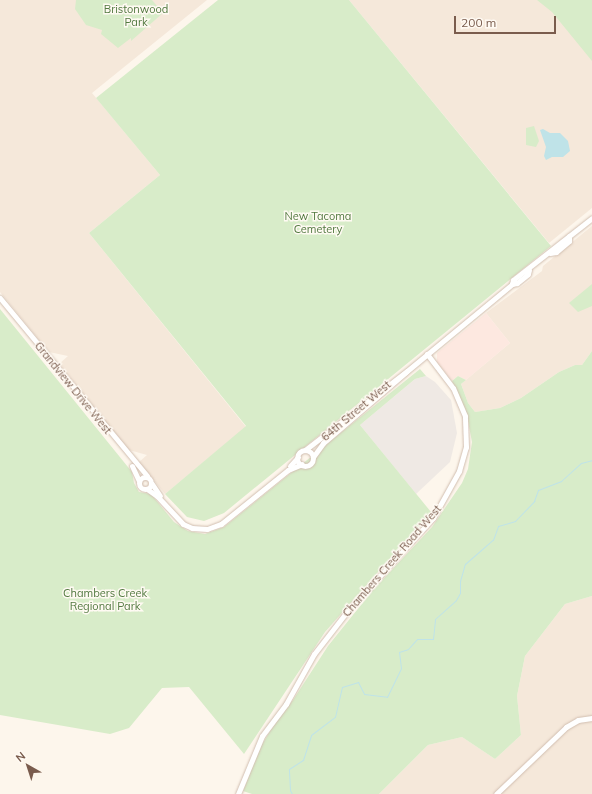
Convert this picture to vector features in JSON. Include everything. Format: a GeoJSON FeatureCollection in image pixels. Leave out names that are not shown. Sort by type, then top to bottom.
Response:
{"type":"FeatureCollection","features":[{"type":"Feature","properties":{"kind":"street"},"geometry":{"type":"LineString","coordinates":[[427,354],[512,284],[513,280],[529,270],[592,218]]}},
{"type":"Feature","properties":{"kind":"street","name":"Grandview Drive West"},"geometry":{"type":"LineString","coordinates":[[0,298],[152,484]]}},
{"type":"Feature","properties":{"kind":"street","name":"Grandview Drive West"},"geometry":{"type":"LineString","coordinates":[[0,302],[133,466],[140,487],[147,489]]}},
{"type":"Feature","properties":{"kind":"street","name":"64th Street West"},"geometry":{"type":"LineString","coordinates":[[313,457],[322,443],[427,354]]}},
{"type":"Feature","properties":{"kind":"street","name":"Chambers Creek Road West"},"geometry":{"type":"LineString","coordinates":[[238,794],[262,736],[286,704],[314,654],[350,608],[433,518],[459,471],[466,447],[465,416],[453,388],[427,354]]}},
{"type":"Feature","properties":{"kind":"street","name":"64th Street West"},"geometry":{"type":"LineString","coordinates":[[305,450],[407,371]]}},
{"type":"Feature","properties":{"kind":"street"},"geometry":{"type":"LineString","coordinates":[[313,457],[310,464],[302,464],[288,470],[221,524],[202,528],[183,524],[157,496],[147,489],[152,484],[179,518],[188,524],[202,528],[216,524],[227,516],[305,450],[311,452],[313,457]]}},
{"type":"Feature","properties":{"kind":"street"},"geometry":{"type":"LineString","coordinates":[[298,457],[302,464]]}},
{"type":"Feature","properties":{"kind":"street"},"geometry":{"type":"LineString","coordinates":[[139,481],[147,476]]}},
{"type":"Feature","properties":{"kind":"street"},"geometry":{"type":"LineString","coordinates":[[496,794],[566,727],[578,720],[592,718]]}},
{"type":"Feature","properties":{"kind":"shaded area"},"geometry":{"type":"Polygon","coordinates":[[[0,0],[207,0],[92,93],[160,175],[89,233],[246,427],[165,494],[139,462],[147,455],[129,450],[59,364],[68,356],[49,352],[0,292],[0,0]]]}},
{"type":"Feature","properties":{"kind":"shaded area"},"geometry":{"type":"Polygon","coordinates":[[[349,0],[545,0],[592,58],[592,208],[549,243],[349,0]]]}},
{"type":"Feature","properties":{"kind":"shaded area"},"geometry":{"type":"Polygon","coordinates":[[[592,226],[592,351],[582,365],[575,365],[559,372],[521,398],[500,408],[475,412],[468,403],[461,384],[510,343],[486,313],[542,271],[543,266],[592,226]]]}},
{"type":"Feature","properties":{"kind":"shaded area"},"geometry":{"type":"Polygon","coordinates":[[[486,313],[510,343],[466,380],[458,376],[452,381],[437,362],[437,353],[486,313]]]}},
{"type":"Feature","properties":{"kind":"shaded area"},"geometry":{"type":"Polygon","coordinates":[[[426,376],[435,382],[451,400],[457,433],[450,462],[416,494],[360,425],[415,379],[426,376]]]}},
{"type":"Feature","properties":{"kind":"shaded area"},"geometry":{"type":"Polygon","coordinates":[[[592,596],[592,794],[379,794],[428,745],[462,737],[495,759],[521,735],[517,696],[525,656],[565,604],[592,596]]]}},
{"type":"Feature","properties":{"kind":"green space","name":"Bristonwood Park"},"geometry":{"type":"Polygon","coordinates":[[[76,0],[152,0],[163,13],[131,41],[131,38],[118,48],[101,34],[102,30],[86,25],[75,9],[76,0]]]}},
{"type":"Feature","properties":{"kind":"green space","name":"New Tacoma Cemetery"},"geometry":{"type":"Polygon","coordinates":[[[218,0],[349,0],[551,246],[224,513],[204,521],[187,517],[165,494],[246,426],[89,233],[160,175],[96,98],[218,0]]]}},
{"type":"Feature","properties":{"kind":"green space"},"geometry":{"type":"Polygon","coordinates":[[[537,0],[592,0],[592,61],[552,12],[537,0]]]}},
{"type":"Feature","properties":{"kind":"green space"},"geometry":{"type":"Polygon","coordinates":[[[534,126],[539,141],[536,147],[526,145],[526,128],[534,126]]]}},
{"type":"Feature","properties":{"kind":"green space"},"geometry":{"type":"Polygon","coordinates":[[[592,284],[592,306],[578,312],[569,303],[592,284]]]}},
{"type":"Feature","properties":{"kind":"green space","name":"Chambers Creek Regional Park"},"geometry":{"type":"Polygon","coordinates":[[[0,309],[132,472],[134,483],[139,492],[151,494],[174,522],[188,531],[205,534],[224,527],[420,369],[426,376],[415,379],[360,425],[431,512],[325,632],[244,754],[189,687],[162,688],[129,728],[110,734],[0,715],[0,309]]]}},
{"type":"Feature","properties":{"kind":"green space"},"geometry":{"type":"Polygon","coordinates":[[[592,351],[592,596],[565,604],[525,656],[517,696],[521,735],[495,759],[462,737],[428,745],[379,794],[252,794],[243,791],[261,746],[328,646],[373,590],[432,527],[462,483],[468,469],[472,442],[467,416],[452,381],[458,376],[466,380],[461,384],[468,403],[475,412],[500,408],[521,398],[559,372],[575,365],[582,365],[592,351]]]}},
{"type":"Feature","properties":{"kind":"water"},"geometry":{"type":"Polygon","coordinates":[[[543,129],[550,133],[560,133],[568,141],[570,151],[563,157],[552,157],[546,160],[544,156],[546,147],[540,130],[543,129]]]}},
{"type":"Feature","properties":{"kind":"waterway"},"geometry":{"type":"LineString","coordinates":[[292,794],[290,790],[289,769],[303,760],[311,735],[335,717],[342,687],[358,682],[364,694],[387,697],[401,668],[399,652],[408,649],[417,639],[433,639],[435,619],[456,600],[460,593],[460,581],[465,564],[493,540],[498,526],[515,521],[534,501],[538,490],[561,481],[581,463],[592,460]]}}]}
